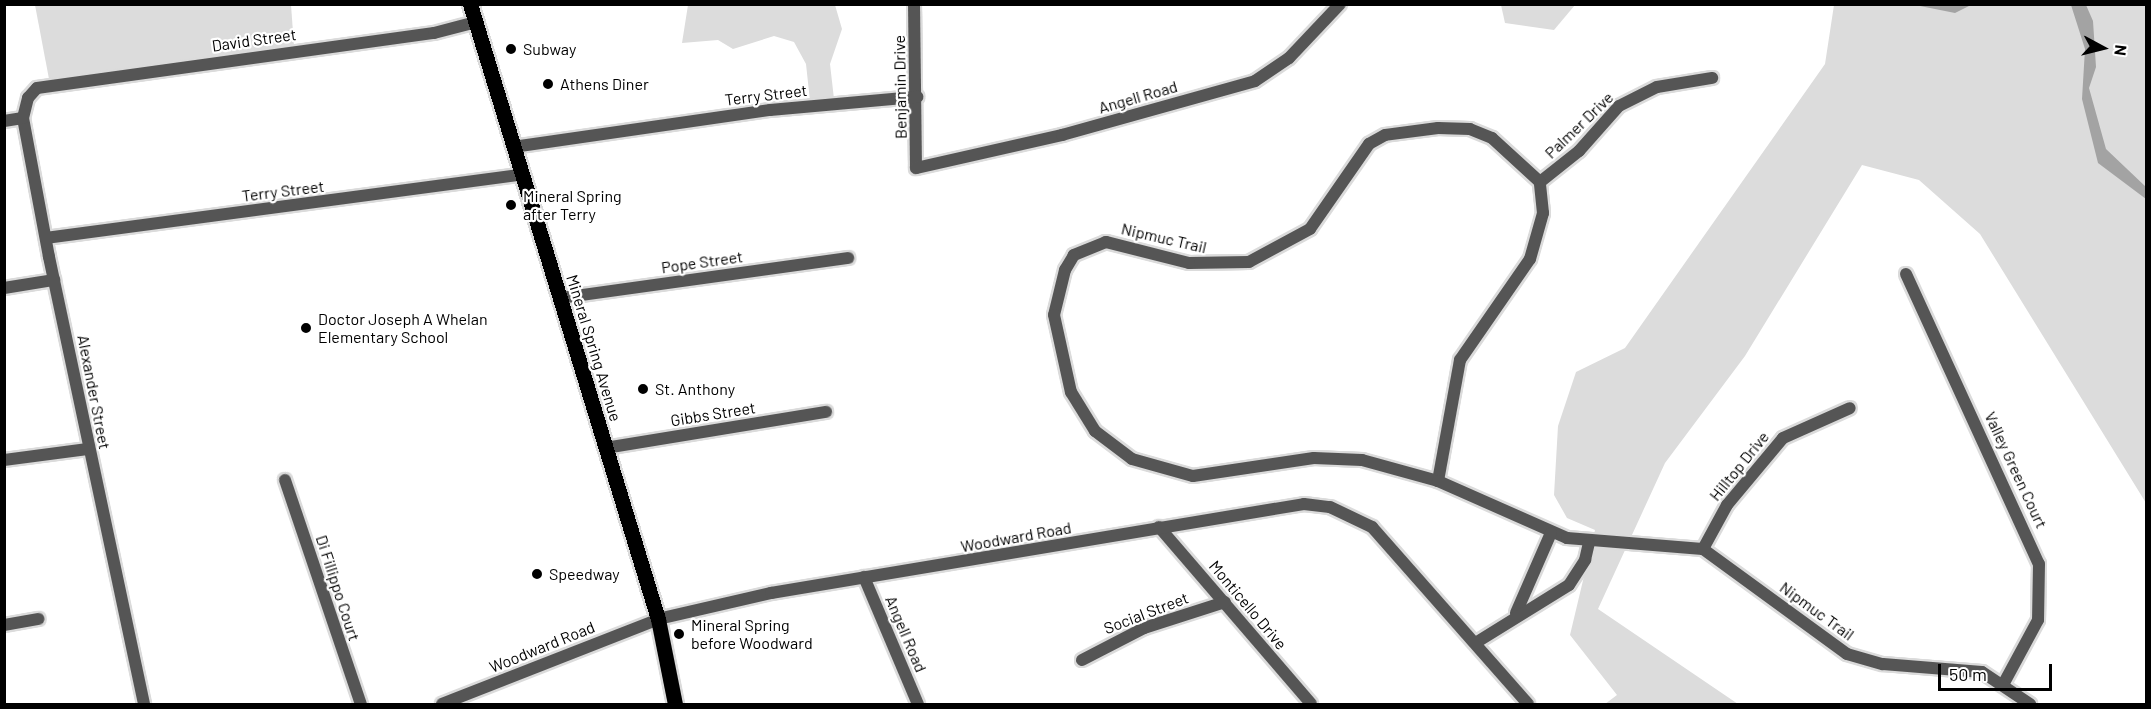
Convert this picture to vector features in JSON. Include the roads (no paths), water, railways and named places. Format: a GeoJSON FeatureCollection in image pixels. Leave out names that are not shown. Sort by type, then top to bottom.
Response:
{"type":"FeatureCollection","features":[{"type":"Feature","properties":{"kind":"main road","name":"Mineral Spring Avenue"},"geometry":{"type":"LineString","coordinates":[[470,4],[606,448],[675,705]]}},
{"type":"Feature","properties":{"kind":"street","name":"Benjamin Drive"},"geometry":{"type":"LineString","coordinates":[[914,4],[917,97],[916,168]]}},
{"type":"Feature","properties":{"kind":"street","name":"Angell Road"},"geometry":{"type":"LineString","coordinates":[[916,168],[1062,135],[1255,81],[1289,57],[1340,4]]}},
{"type":"Feature","properties":{"kind":"street","name":"David Street"},"geometry":{"type":"LineString","coordinates":[[23,118],[28,98],[37,88],[434,33],[476,22]]}},
{"type":"Feature","properties":{"kind":"street","name":"Palmer Drive"},"geometry":{"type":"LineString","coordinates":[[1540,182],[1579,151],[1619,106],[1657,87],[1712,78]]}},
{"type":"Feature","properties":{"kind":"street","name":"Terry Street"},"geometry":{"type":"LineString","coordinates":[[513,147],[770,110],[917,97]]}},
{"type":"Feature","properties":{"kind":"street"},"geometry":{"type":"LineString","coordinates":[[4,121],[23,118]]}},
{"type":"Feature","properties":{"kind":"street","name":"Alexander Street"},"geometry":{"type":"LineString","coordinates":[[23,118],[87,449],[144,705]]}},
{"type":"Feature","properties":{"kind":"street","name":"Nipmuc Trail"},"geometry":{"type":"LineString","coordinates":[[1540,182],[1505,148],[1470,129],[1385,135],[1369,144],[1353,162],[1310,229],[1274,253],[1249,262],[1212,266],[1106,242],[1074,255],[1065,270],[1054,315],[1071,392],[1095,431],[1132,459],[1193,476],[1340,458],[1438,481],[1551,533],[1589,543],[1703,549],[1847,654],[1883,664],[1963,667],[2004,683],[2030,705]]}},
{"type":"Feature","properties":{"kind":"street","name":"Terry Street"},"geometry":{"type":"LineString","coordinates":[[46,238],[522,174]]}},
{"type":"Feature","properties":{"kind":"street"},"geometry":{"type":"LineString","coordinates":[[1438,481],[1460,360],[1530,259],[1543,213],[1540,182]]}},
{"type":"Feature","properties":{"kind":"street","name":"Pope Street"},"geometry":{"type":"LineString","coordinates":[[560,298],[848,258]]}},
{"type":"Feature","properties":{"kind":"street","name":"Valley Green Court"},"geometry":{"type":"LineString","coordinates":[[1906,274],[2039,564],[2038,620],[2004,683]]}},
{"type":"Feature","properties":{"kind":"street"},"geometry":{"type":"LineString","coordinates":[[4,288],[54,280]]}},
{"type":"Feature","properties":{"kind":"street","name":"Hilltop Drive"},"geometry":{"type":"LineString","coordinates":[[1703,549],[1727,505],[1783,438],[1850,408]]}},
{"type":"Feature","properties":{"kind":"street","name":"Gibbs Street"},"geometry":{"type":"LineString","coordinates":[[606,448],[826,412]]}},
{"type":"Feature","properties":{"kind":"street"},"geometry":{"type":"LineString","coordinates":[[4,460],[87,449]]}},
{"type":"Feature","properties":{"kind":"street","name":"Di Fillippo Court"},"geometry":{"type":"LineString","coordinates":[[285,480],[361,705]]}},
{"type":"Feature","properties":{"kind":"street","name":"Woodward Road"},"geometry":{"type":"LineString","coordinates":[[442,705],[462,701],[654,620],[864,577],[1281,505],[1330,507],[1357,516],[1431,588],[1528,705]]}},
{"type":"Feature","properties":{"kind":"street","name":"Monticello Drive"},"geometry":{"type":"LineString","coordinates":[[1159,527],[1311,705]]}},
{"type":"Feature","properties":{"kind":"street"},"geometry":{"type":"LineString","coordinates":[[1516,613],[1551,533]]}},
{"type":"Feature","properties":{"kind":"street"},"geometry":{"type":"LineString","coordinates":[[1477,642],[1516,613],[1530,610],[1569,585],[1586,560],[1589,543]]}},
{"type":"Feature","properties":{"kind":"street","name":"Angell Road"},"geometry":{"type":"LineString","coordinates":[[864,577],[918,705]]}},
{"type":"Feature","properties":{"kind":"street","name":"Social Street"},"geometry":{"type":"LineString","coordinates":[[1082,660],[1144,628],[1225,602]]}},
{"type":"Feature","properties":{"kind":"street"},"geometry":{"type":"LineString","coordinates":[[4,625],[39,619]]}},
{"type":"Feature","properties":{"kind":"place","name":"Subway"},"geometry":{"type":"Point","coordinates":[511,49]}},
{"type":"Feature","properties":{"kind":"place","name":"Athens Diner"},"geometry":{"type":"Point","coordinates":[548,84]}},
{"type":"Feature","properties":{"kind":"place","name":"Mineral Spring after Terry"},"geometry":{"type":"Point","coordinates":[511,205]}},
{"type":"Feature","properties":{"kind":"place","name":"Doctor Joseph A Whelan Elementary School"},"geometry":{"type":"Point","coordinates":[306,328]}},
{"type":"Feature","properties":{"kind":"place","name":"St. Anthony"},"geometry":{"type":"Point","coordinates":[643,389]}},
{"type":"Feature","properties":{"kind":"place","name":"Speedway"},"geometry":{"type":"Point","coordinates":[537,574]}},
{"type":"Feature","properties":{"kind":"place","name":"Mineral Spring before Woodward"},"geometry":{"type":"Point","coordinates":[679,634]}}]}
